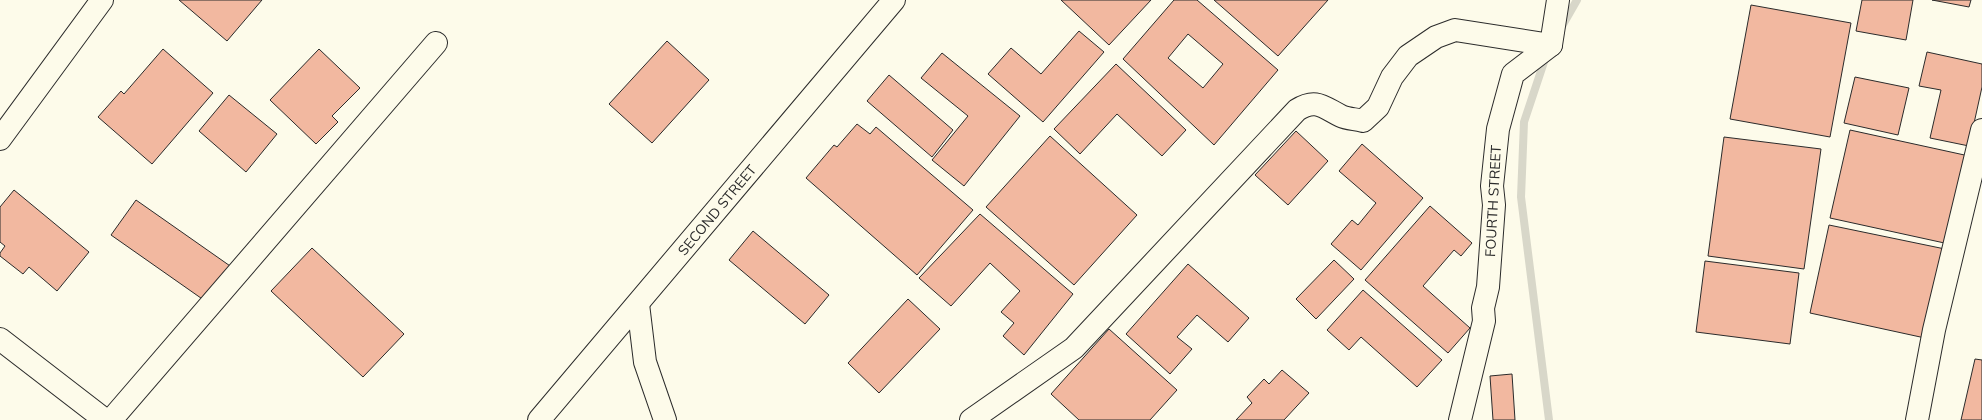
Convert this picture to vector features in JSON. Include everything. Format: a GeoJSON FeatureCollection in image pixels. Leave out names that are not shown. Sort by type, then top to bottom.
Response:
{"type":"FeatureCollection","features":[{"type":"Feature","properties":{"kind":"street"},"geometry":{"type":"LineString","coordinates":[[0,139],[102,0]]}},
{"type":"Feature","properties":{"kind":"street","name":"SECOND STREET"},"geometry":{"type":"LineString","coordinates":[[539,420],[894,0]]}},
{"type":"Feature","properties":{"kind":"street"},"geometry":{"type":"LineString","coordinates":[[971,420],[1074,348],[1296,110],[1307,104],[1324,106],[1342,116],[1363,121],[1378,108],[1392,77],[1408,56],[1436,37],[1455,30],[1551,45],[1558,0]]}},
{"type":"Feature","properties":{"kind":"street"},"geometry":{"type":"LineString","coordinates":[[110,420],[436,43]]}},
{"type":"Feature","properties":{"kind":"street","name":"FOURTH STREET"},"geometry":{"type":"LineString","coordinates":[[1460,420],[1484,321],[1483,308],[1488,287],[1494,205],[1492,186],[1498,129],[1513,74],[1551,45]]}},
{"type":"Feature","properties":{"kind":"street"},"geometry":{"type":"LineString","coordinates":[[1917,420],[1934,330],[1982,130]]}},
{"type":"Feature","properties":{"kind":"street"},"geometry":{"type":"LineString","coordinates":[[638,304],[645,362],[665,420]]}},
{"type":"Feature","properties":{"kind":"street"},"geometry":{"type":"LineString","coordinates":[[0,339],[105,420]]}},
{"type":"Feature","properties":{"kind":"building"},"geometry":{"type":"Polygon","coordinates":[[[179,0],[262,0],[227,41],[179,0]]]}},
{"type":"Feature","properties":{"kind":"building"},"geometry":{"type":"Polygon","coordinates":[[[1061,0],[1151,0],[1109,45],[1061,0]]]}},
{"type":"Feature","properties":{"kind":"building"},"geometry":{"type":"Polygon","coordinates":[[[1174,0],[1197,0],[1278,70],[1214,145],[1123,59],[1174,0]],[[1188,34],[1168,58],[1203,88],[1223,64],[1188,34]]]}},
{"type":"Feature","properties":{"kind":"building"},"geometry":{"type":"Polygon","coordinates":[[[1214,0],[1328,0],[1278,56],[1214,0]]]}},
{"type":"Feature","properties":{"kind":"building"},"geometry":{"type":"Polygon","coordinates":[[[1862,0],[1913,0],[1906,40],[1856,31],[1862,0]]]}},
{"type":"Feature","properties":{"kind":"building"},"geometry":{"type":"Polygon","coordinates":[[[1932,0],[1971,0],[1969,7],[1932,0]]]}},
{"type":"Feature","properties":{"kind":"building"},"geometry":{"type":"Polygon","coordinates":[[[1751,5],[1851,23],[1830,137],[1730,119],[1751,5]]]}},
{"type":"Feature","properties":{"kind":"building"},"geometry":{"type":"Polygon","coordinates":[[[1079,31],[1104,52],[1043,122],[988,74],[1011,48],[1041,74],[1079,31]]]}},
{"type":"Feature","properties":{"kind":"building"},"geometry":{"type":"Polygon","coordinates":[[[667,41],[709,80],[652,143],[609,104],[667,41]]]}},
{"type":"Feature","properties":{"kind":"building"},"geometry":{"type":"Polygon","coordinates":[[[163,49],[213,93],[152,164],[98,117],[121,91],[124,94],[163,49]]]}},
{"type":"Feature","properties":{"kind":"building"},"geometry":{"type":"Polygon","coordinates":[[[319,49],[360,88],[332,116],[338,122],[316,144],[270,100],[319,49]]]}},
{"type":"Feature","properties":{"kind":"building"},"geometry":{"type":"Polygon","coordinates":[[[1927,52],[1982,64],[1982,87],[1969,146],[1930,138],[1941,90],[1919,86],[1927,52]]]}},
{"type":"Feature","properties":{"kind":"building"},"geometry":{"type":"Polygon","coordinates":[[[942,53],[1020,116],[964,186],[932,160],[968,116],[921,78],[942,53]]]}},
{"type":"Feature","properties":{"kind":"building"},"geometry":{"type":"Polygon","coordinates":[[[1116,64],[1186,130],[1162,156],[1117,114],[1080,154],[1054,129],[1116,64]]]}},
{"type":"Feature","properties":{"kind":"building"},"geometry":{"type":"Polygon","coordinates":[[[889,75],[953,130],[932,157],[867,101],[889,75]]]}},
{"type":"Feature","properties":{"kind":"building"},"geometry":{"type":"Polygon","coordinates":[[[1855,77],[1909,88],[1898,135],[1844,123],[1855,77]]]}},
{"type":"Feature","properties":{"kind":"building"},"geometry":{"type":"Polygon","coordinates":[[[229,95],[277,134],[246,172],[199,131],[229,95]]]}},
{"type":"Feature","properties":{"kind":"building"},"geometry":{"type":"Polygon","coordinates":[[[857,124],[870,134],[876,127],[973,210],[917,275],[806,178],[834,145],[837,147],[857,124]]]}},
{"type":"Feature","properties":{"kind":"building"},"geometry":{"type":"Polygon","coordinates":[[[1850,130],[1969,156],[1949,244],[1830,218],[1850,130]]]}},
{"type":"Feature","properties":{"kind":"building"},"geometry":{"type":"Polygon","coordinates":[[[1296,131],[1328,161],[1288,205],[1255,175],[1296,131]]]}},
{"type":"Feature","properties":{"kind":"building"},"geometry":{"type":"Polygon","coordinates":[[[1050,136],[1137,215],[1074,285],[986,207],[1050,136]]]}},
{"type":"Feature","properties":{"kind":"building"},"geometry":{"type":"Polygon","coordinates":[[[1724,137],[1821,149],[1804,269],[1708,256],[1724,137]]]}},
{"type":"Feature","properties":{"kind":"building"},"geometry":{"type":"Polygon","coordinates":[[[1362,144],[1423,198],[1361,270],[1331,244],[1352,220],[1358,225],[1376,203],[1339,171],[1362,144]]]}},
{"type":"Feature","properties":{"kind":"building"},"geometry":{"type":"Polygon","coordinates":[[[14,190],[89,252],[57,291],[29,267],[23,274],[0,256],[0,253],[5,246],[0,242],[0,207],[14,190]]]}},
{"type":"Feature","properties":{"kind":"building"},"geometry":{"type":"Polygon","coordinates":[[[136,200],[233,268],[208,303],[111,235],[136,200]]]}},
{"type":"Feature","properties":{"kind":"building"},"geometry":{"type":"Polygon","coordinates":[[[1430,206],[1472,243],[1461,256],[1454,250],[1423,286],[1470,328],[1448,353],[1365,280],[1430,206]]]}},
{"type":"Feature","properties":{"kind":"building"},"geometry":{"type":"Polygon","coordinates":[[[980,214],[1073,294],[1024,355],[1003,336],[1014,323],[1001,312],[1020,291],[990,263],[951,306],[919,278],[980,214]]]}},
{"type":"Feature","properties":{"kind":"building"},"geometry":{"type":"Polygon","coordinates":[[[1829,225],[1945,249],[1925,338],[1810,313],[1829,225]]]}},
{"type":"Feature","properties":{"kind":"building"},"geometry":{"type":"Polygon","coordinates":[[[753,231],[829,295],[805,324],[729,260],[753,231]]]}},
{"type":"Feature","properties":{"kind":"building"},"geometry":{"type":"Polygon","coordinates":[[[312,248],[404,334],[363,377],[271,291],[312,248]]]}},
{"type":"Feature","properties":{"kind":"building"},"geometry":{"type":"Polygon","coordinates":[[[1334,260],[1354,279],[1316,319],[1296,299],[1334,260]]]}},
{"type":"Feature","properties":{"kind":"building"},"geometry":{"type":"Polygon","coordinates":[[[1705,261],[1799,273],[1790,344],[1696,332],[1705,261]]]}},
{"type":"Feature","properties":{"kind":"building"},"geometry":{"type":"Polygon","coordinates":[[[1188,264],[1249,318],[1228,342],[1197,315],[1177,337],[1192,349],[1170,374],[1126,334],[1188,264]]]}},
{"type":"Feature","properties":{"kind":"building"},"geometry":{"type":"Polygon","coordinates":[[[1363,290],[1442,360],[1417,387],[1361,337],[1349,350],[1327,330],[1363,290]]]}},
{"type":"Feature","properties":{"kind":"building"},"geometry":{"type":"Polygon","coordinates":[[[908,299],[940,329],[879,393],[848,363],[908,299]]]}},
{"type":"Feature","properties":{"kind":"building"},"geometry":{"type":"Polygon","coordinates":[[[1109,329],[1177,390],[1150,420],[1079,420],[1051,394],[1109,329]]]}},
{"type":"Feature","properties":{"kind":"building"},"geometry":{"type":"Polygon","coordinates":[[[1975,359],[1982,360],[1982,420],[1961,420],[1975,359]]]}},
{"type":"Feature","properties":{"kind":"building"},"geometry":{"type":"Polygon","coordinates":[[[1282,370],[1309,393],[1284,420],[1236,420],[1252,403],[1247,397],[1264,379],[1269,384],[1282,370]]]}},
{"type":"Feature","properties":{"kind":"building"},"geometry":{"type":"Polygon","coordinates":[[[1512,374],[1515,420],[1493,420],[1490,376],[1512,374]]]}},
{"type":"Feature","properties":{"kind":"waterway"},"geometry":{"type":"LineString","coordinates":[[1561,28],[1577,0]]}},
{"type":"Feature","properties":{"kind":"waterway"},"geometry":{"type":"LineString","coordinates":[[1546,56],[1524,122],[1521,197],[1549,420]]}}]}
